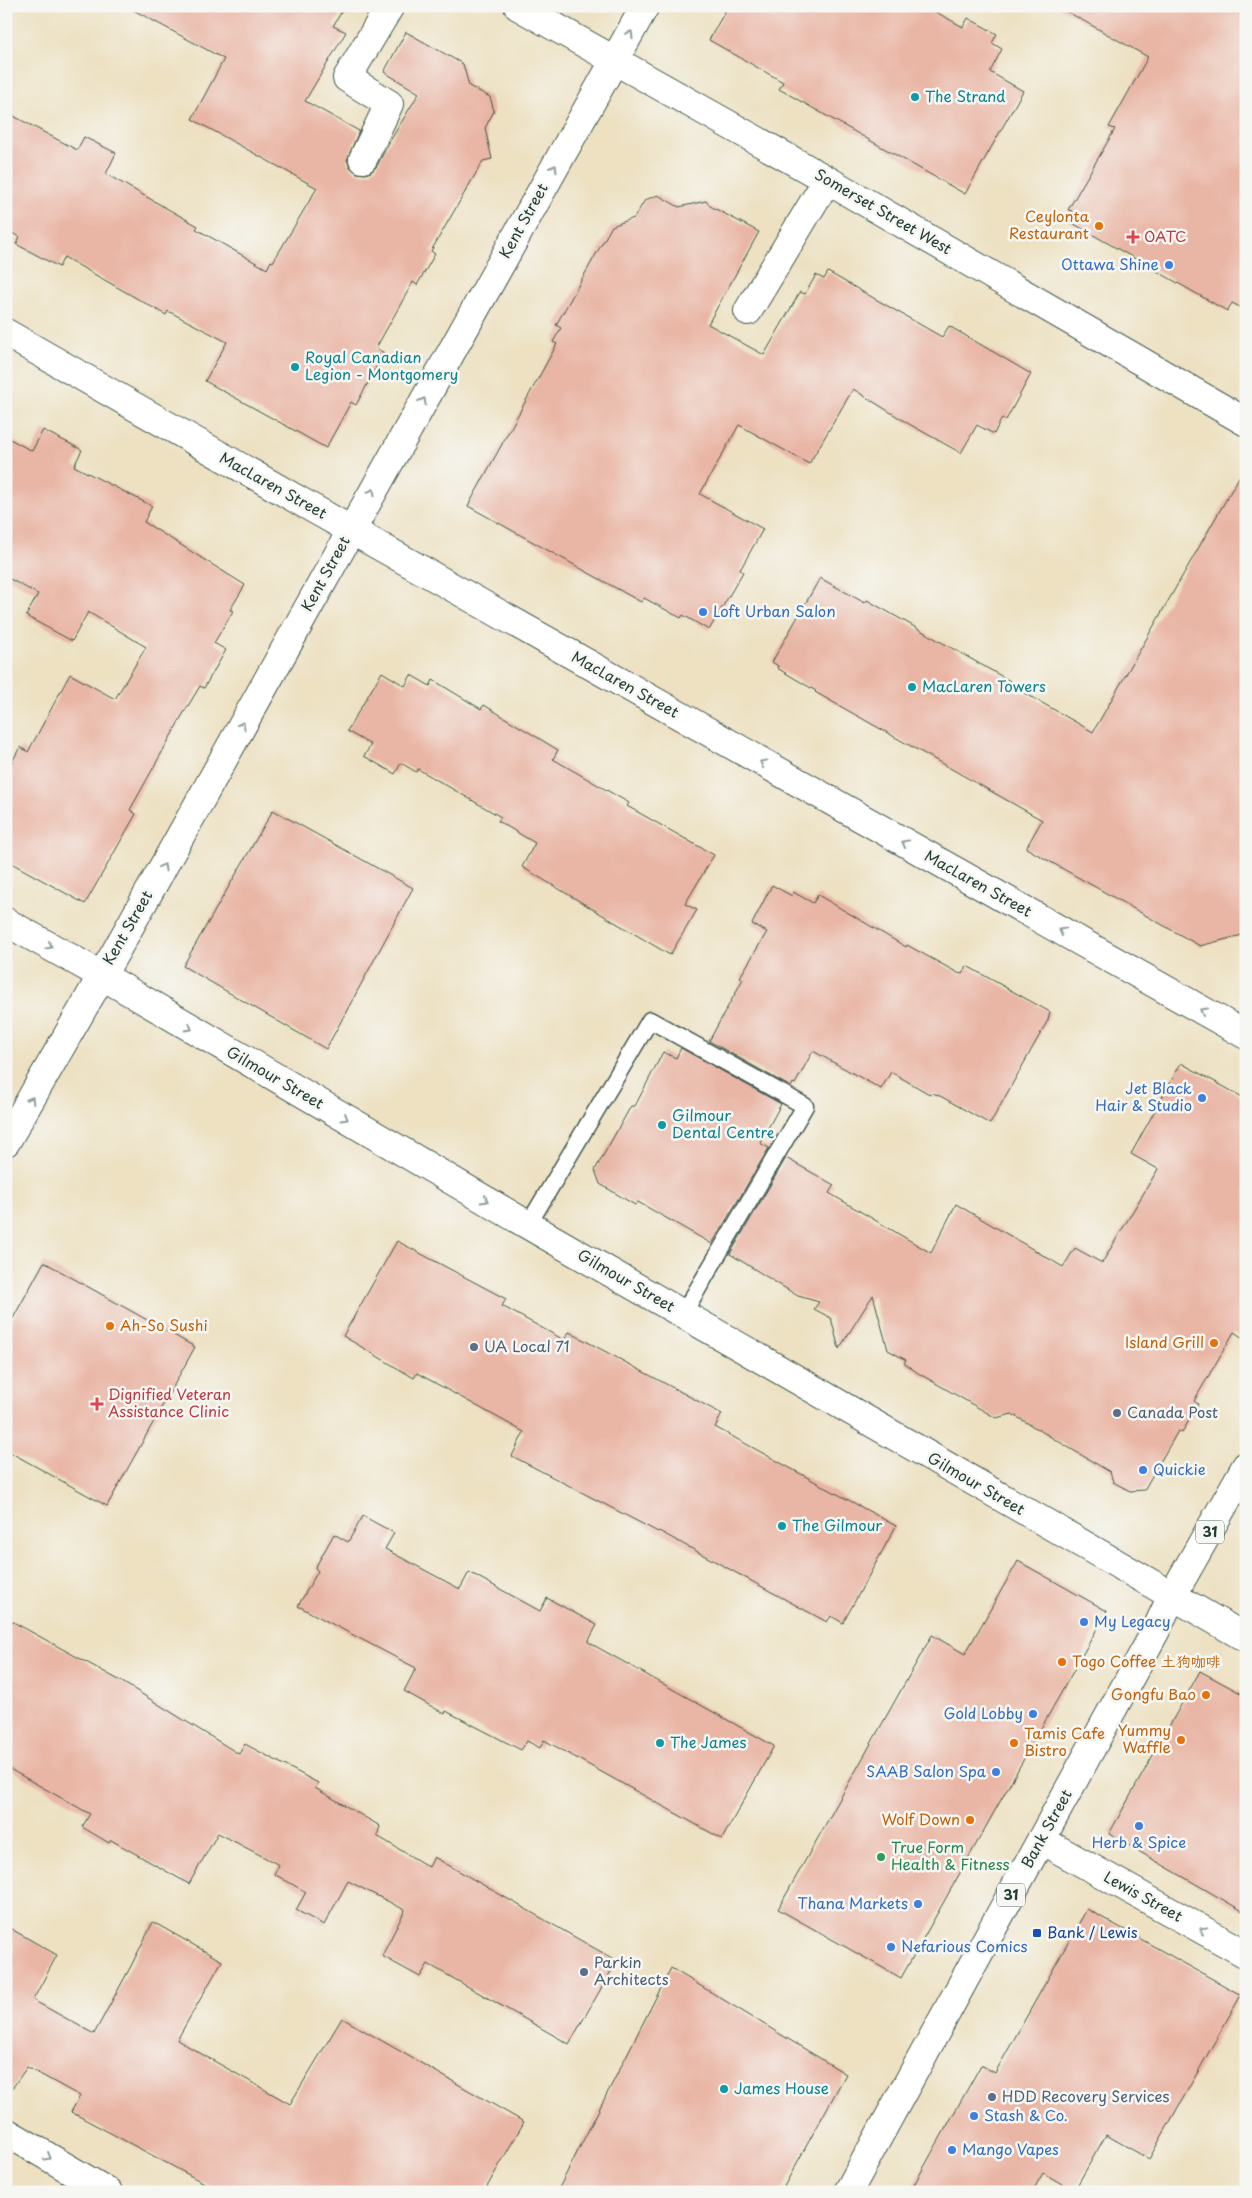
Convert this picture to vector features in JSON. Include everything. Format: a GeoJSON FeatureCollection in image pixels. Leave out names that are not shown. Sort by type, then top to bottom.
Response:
{"type":"FeatureCollection","features":[{"type":"Feature","properties":{"kind":"street"},"geometry":{"type":"LineString","coordinates":[[363,159],[390,104],[347,78],[390,6]]}},
{"type":"Feature","properties":{"kind":"street","name":"Somerset Street West"},"geometry":{"type":"LineString","coordinates":[[518,6],[827,180],[1246,422]]}},
{"type":"Feature","properties":{"kind":"street","name":"Kent Street"},"geometry":{"type":"LineString","coordinates":[[6,1142],[645,6]]}},
{"type":"Feature","properties":{"kind":"street"},"geometry":{"type":"LineString","coordinates":[[748,311],[827,180]]}},
{"type":"Feature","properties":{"kind":"street","name":"MacLaren Street"},"geometry":{"type":"LineString","coordinates":[[6,333],[1246,1035]]}},
{"type":"Feature","properties":{"kind":"street","name":"Gilmour Street"},"geometry":{"type":"LineString","coordinates":[[6,922],[101,975],[528,1225],[1246,1638]]}},
{"type":"Feature","properties":{"kind":"street","name":"Bank Street"},"geometry":{"type":"LineString","coordinates":[[848,2192],[1155,1632],[1172,1596],[1246,1466]]}},
{"type":"Feature","properties":{"kind":"street","name":"Lewis Street"},"geometry":{"type":"LineString","coordinates":[[1041,1840],[1246,1954]]}},
{"type":"Feature","properties":{"kind":"street"},"geometry":{"type":"LineString","coordinates":[[6,2132],[108,2192]]}},
{"type":"Feature","properties":{"kind":"lane"},"geometry":{"type":"LineString","coordinates":[[528,1225],[650,1020],[805,1106],[683,1314]]}},
{"type":"Feature","properties":{"kind":"building"},"geometry":{"type":"Polygon","coordinates":[[[126,6],[345,6],[333,26],[346,32],[305,101],[359,131],[347,160],[350,167],[357,173],[365,174],[371,172],[377,166],[419,93],[384,72],[406,32],[463,64],[469,86],[490,97],[494,111],[485,128],[492,159],[483,161],[431,251],[435,254],[417,285],[413,282],[376,348],[384,353],[356,405],[351,402],[326,448],[205,381],[227,342],[168,311],[166,315],[64,257],[59,267],[16,244],[20,237],[6,230],[6,112],[77,150],[84,137],[116,153],[106,174],[198,226],[196,229],[267,269],[317,188],[192,119],[224,59],[126,6]]]}},
{"type":"Feature","properties":{"kind":"building","name":"The Strand"},"geometry":{"type":"Polygon","coordinates":[[[728,6],[925,6],[963,27],[968,18],[997,34],[992,43],[1002,49],[990,72],[1023,91],[965,194],[779,89],[783,82],[709,40],[728,6]]]}},
{"type":"Feature","properties":{"kind":"building"},"geometry":{"type":"Polygon","coordinates":[[[1057,6],[1246,6],[1246,310],[1232,303],[1227,311],[1067,220],[1072,211],[1068,210],[1115,129],[1109,127],[1148,57],[1057,6]]]}},
{"type":"Feature","properties":{"kind":"building"},"geometry":{"type":"Polygon","coordinates":[[[658,195],[679,207],[706,201],[710,206],[759,232],[708,324],[764,355],[800,292],[805,294],[816,275],[824,279],[828,272],[942,337],[949,326],[1031,374],[1006,420],[1002,418],[994,434],[977,425],[961,453],[909,424],[853,389],[809,464],[739,425],[700,494],[763,529],[740,570],[743,572],[709,630],[683,615],[681,618],[644,598],[641,602],[468,506],[557,344],[553,342],[561,328],[556,325],[612,226],[634,218],[645,200],[658,195]]]}},
{"type":"Feature","properties":{"kind":"building"},"geometry":{"type":"Polygon","coordinates":[[[43,430],[82,450],[74,466],[152,506],[144,522],[245,585],[230,610],[233,611],[214,643],[226,650],[204,688],[200,686],[182,716],[130,810],[136,814],[85,904],[6,860],[6,773],[20,747],[28,752],[70,674],[115,699],[146,647],[88,612],[72,641],[26,616],[38,594],[6,577],[6,437],[32,451],[43,430]]]}},
{"type":"Feature","properties":{"kind":"building"},"geometry":{"type":"Polygon","coordinates":[[[1246,465],[1246,934],[1200,946],[1026,848],[1042,820],[815,692],[777,668],[778,666],[772,662],[820,578],[865,603],[867,600],[1010,681],[1009,684],[1093,732],[1246,465]]]}},
{"type":"Feature","properties":{"kind":"building"},"geometry":{"type":"Polygon","coordinates":[[[382,672],[405,686],[411,675],[430,686],[433,680],[481,709],[484,705],[558,750],[553,759],[629,803],[627,806],[714,855],[685,904],[697,910],[670,955],[522,867],[535,843],[498,821],[501,817],[418,769],[416,772],[401,763],[395,774],[364,756],[371,745],[347,731],[382,672]]]}},
{"type":"Feature","properties":{"kind":"building"},"geometry":{"type":"Polygon","coordinates":[[[273,810],[413,888],[326,1049],[183,966],[273,810]]]}},
{"type":"Feature","properties":{"kind":"building"},"geometry":{"type":"Polygon","coordinates":[[[772,885],[792,896],[793,892],[813,903],[818,895],[906,947],[907,945],[958,973],[962,974],[967,966],[1050,1012],[1048,1020],[990,1124],[942,1097],[933,1093],[931,1095],[891,1072],[881,1089],[813,1051],[795,1084],[793,1083],[791,1087],[709,1041],[743,979],[740,977],[767,932],[752,924],[772,885]]]}},
{"type":"Feature","properties":{"kind":"building"},"geometry":{"type":"Polygon","coordinates":[[[681,1048],[781,1104],[760,1143],[769,1148],[712,1244],[638,1202],[635,1205],[600,1184],[595,1170],[631,1106],[635,1106],[663,1052],[676,1058],[681,1048]]]}},
{"type":"Feature","properties":{"kind":"building"},"geometry":{"type":"Polygon","coordinates":[[[1181,1063],[1246,1099],[1246,1340],[1234,1332],[1194,1401],[1198,1404],[1182,1433],[1178,1431],[1144,1490],[1130,1491],[1113,1482],[1110,1472],[1012,1414],[996,1418],[904,1363],[906,1360],[888,1350],[873,1295],[839,1349],[831,1318],[814,1309],[819,1302],[798,1296],[730,1254],[786,1158],[834,1185],[829,1193],[931,1253],[956,1204],[1063,1267],[1075,1248],[1102,1263],[1158,1169],[1131,1154],[1181,1063]]]}},
{"type":"Feature","properties":{"kind":"building"},"geometry":{"type":"Polygon","coordinates":[[[397,1241],[506,1299],[502,1306],[564,1340],[569,1332],[722,1414],[715,1427],[896,1526],[843,1623],[831,1616],[827,1622],[659,1531],[512,1456],[524,1432],[417,1373],[414,1378],[343,1336],[397,1241]]]}},
{"type":"Feature","properties":{"kind":"building"},"geometry":{"type":"Polygon","coordinates":[[[44,1262],[195,1347],[107,1506],[6,1450],[6,1331],[44,1262]]]}},
{"type":"Feature","properties":{"kind":"building"},"geometry":{"type":"Polygon","coordinates":[[[363,1516],[394,1533],[385,1549],[460,1589],[469,1572],[540,1611],[547,1598],[597,1625],[588,1642],[774,1746],[722,1839],[544,1740],[540,1748],[527,1741],[521,1750],[446,1711],[445,1714],[404,1691],[416,1668],[298,1606],[318,1571],[315,1568],[334,1534],[348,1542],[363,1516]]]}},
{"type":"Feature","properties":{"kind":"building"},"geometry":{"type":"Polygon","coordinates":[[[1018,1561],[1107,1611],[901,1978],[778,1909],[932,1635],[965,1654],[1018,1561]]]}},
{"type":"Feature","properties":{"kind":"building"},"geometry":{"type":"Polygon","coordinates":[[[6,1618],[119,1680],[239,1754],[245,1744],[318,1783],[315,1788],[380,1826],[377,1836],[429,1867],[434,1857],[617,1961],[569,2044],[428,1964],[420,1977],[382,1956],[405,1910],[348,1881],[324,1925],[296,1910],[306,1892],[274,1874],[279,1865],[218,1833],[189,1884],[111,1840],[109,1843],[82,1827],[90,1814],[6,1767],[6,1618]]]}},
{"type":"Feature","properties":{"kind":"building"},"geometry":{"type":"Polygon","coordinates":[[[1200,1671],[1246,1696],[1246,1913],[1109,1834],[1200,1671]]]}},
{"type":"Feature","properties":{"kind":"building"},"geometry":{"type":"Polygon","coordinates":[[[1087,1909],[1241,1995],[1149,2159],[1106,2135],[1074,2191],[1043,2173],[1032,2192],[910,2192],[981,2065],[995,2073],[1087,1909]]]}},
{"type":"Feature","properties":{"kind":"building"},"geometry":{"type":"Polygon","coordinates":[[[153,1922],[222,1961],[177,2040],[290,2104],[342,2018],[524,2122],[484,2192],[221,2192],[71,2112],[80,2096],[27,2067],[6,2097],[6,1926],[57,1955],[33,2000],[94,2034],[153,1922]]]}},
{"type":"Feature","properties":{"kind":"building","name":"James House"},"geometry":{"type":"Polygon","coordinates":[[[671,1968],[846,2074],[781,2192],[557,2192],[671,1968]]]}},
{"type":"Feature","properties":{"kind":"place","name":"The Strand"},"geometry":{"type":"Point","coordinates":[915,97]}},
{"type":"Feature","properties":{"kind":"place","name":"Ceylonta Restaurant"},"geometry":{"type":"Point","coordinates":[1099,226]}},
{"type":"Feature","properties":{"kind":"place","name":"OATC"},"geometry":{"type":"Point","coordinates":[1133,237]}},
{"type":"Feature","properties":{"kind":"place","name":"Ottawa Shine"},"geometry":{"type":"Point","coordinates":[1169,265]}},
{"type":"Feature","properties":{"kind":"place","name":"Royal Canadian Legion - Montgomery"},"geometry":{"type":"Point","coordinates":[295,367]}},
{"type":"Feature","properties":{"kind":"place","name":"Loft Urban Salon"},"geometry":{"type":"Point","coordinates":[703,612]}},
{"type":"Feature","properties":{"kind":"place","name":"MacLaren Towers"},"geometry":{"type":"Point","coordinates":[912,687]}},
{"type":"Feature","properties":{"kind":"place","name":"Jet Black Hair & Studio"},"geometry":{"type":"Point","coordinates":[1202,1098]}},
{"type":"Feature","properties":{"kind":"place","name":"Gilmour Dental Centre"},"geometry":{"type":"Point","coordinates":[662,1125]}},
{"type":"Feature","properties":{"kind":"place","name":"Ah-So Sushi"},"geometry":{"type":"Point","coordinates":[110,1326]}},
{"type":"Feature","properties":{"kind":"place","name":"Island Grill"},"geometry":{"type":"Point","coordinates":[1214,1343]}},
{"type":"Feature","properties":{"kind":"place","name":"UA Local 71"},"geometry":{"type":"Point","coordinates":[474,1347]}},
{"type":"Feature","properties":{"kind":"place","name":"Dignified Veteran Assistance Clinic"},"geometry":{"type":"Point","coordinates":[97,1404]}},
{"type":"Feature","properties":{"kind":"place","name":"Canada Post"},"geometry":{"type":"Point","coordinates":[1117,1413]}},
{"type":"Feature","properties":{"kind":"place","name":"Quickie"},"geometry":{"type":"Point","coordinates":[1143,1470]}},
{"type":"Feature","properties":{"kind":"place","name":"The Gilmour"},"geometry":{"type":"Point","coordinates":[782,1526]}},
{"type":"Feature","properties":{"kind":"place","name":"My Legacy"},"geometry":{"type":"Point","coordinates":[1084,1622]}},
{"type":"Feature","properties":{"kind":"place","name":"Togo Coffee 土狗咖啡"},"geometry":{"type":"Point","coordinates":[1062,1662]}},
{"type":"Feature","properties":{"kind":"place","name":"Gongfu Bao"},"geometry":{"type":"Point","coordinates":[1206,1695]}},
{"type":"Feature","properties":{"kind":"place","name":"Gold Lobby"},"geometry":{"type":"Point","coordinates":[1033,1714]}},
{"type":"Feature","properties":{"kind":"place","name":"Yummy Waffle"},"geometry":{"type":"Point","coordinates":[1181,1740]}},
{"type":"Feature","properties":{"kind":"place","name":"The James"},"geometry":{"type":"Point","coordinates":[660,1743]}},
{"type":"Feature","properties":{"kind":"place","name":"Tamis Cafe Bistro"},"geometry":{"type":"Point","coordinates":[1014,1743]}},
{"type":"Feature","properties":{"kind":"place","name":"SAAB Salon Spa"},"geometry":{"type":"Point","coordinates":[996,1772]}},
{"type":"Feature","properties":{"kind":"place","name":"Wolf Down"},"geometry":{"type":"Point","coordinates":[970,1820]}},
{"type":"Feature","properties":{"kind":"place","name":"Herb & Spice"},"geometry":{"type":"Point","coordinates":[1139,1826]}},
{"type":"Feature","properties":{"kind":"place","name":"True Form Health & Fitness"},"geometry":{"type":"Point","coordinates":[881,1857]}},
{"type":"Feature","properties":{"kind":"place","name":"Thana Markets"},"geometry":{"type":"Point","coordinates":[918,1904]}},
{"type":"Feature","properties":{"kind":"place","name":"Bank / Lewis"},"geometry":{"type":"Point","coordinates":[1037,1933]}},
{"type":"Feature","properties":{"kind":"place","name":"Nefarious Comics"},"geometry":{"type":"Point","coordinates":[891,1947]}},
{"type":"Feature","properties":{"kind":"place","name":"Parkin Architects"},"geometry":{"type":"Point","coordinates":[584,1972]}},
{"type":"Feature","properties":{"kind":"place","name":"James House"},"geometry":{"type":"Point","coordinates":[724,2089]}},
{"type":"Feature","properties":{"kind":"place","name":"HDD Recovery Services"},"geometry":{"type":"Point","coordinates":[992,2097]}},
{"type":"Feature","properties":{"kind":"place","name":"Stash & Co."},"geometry":{"type":"Point","coordinates":[974,2116]}},
{"type":"Feature","properties":{"kind":"place","name":"Mango Vapes"},"geometry":{"type":"Point","coordinates":[952,2150]}}]}
